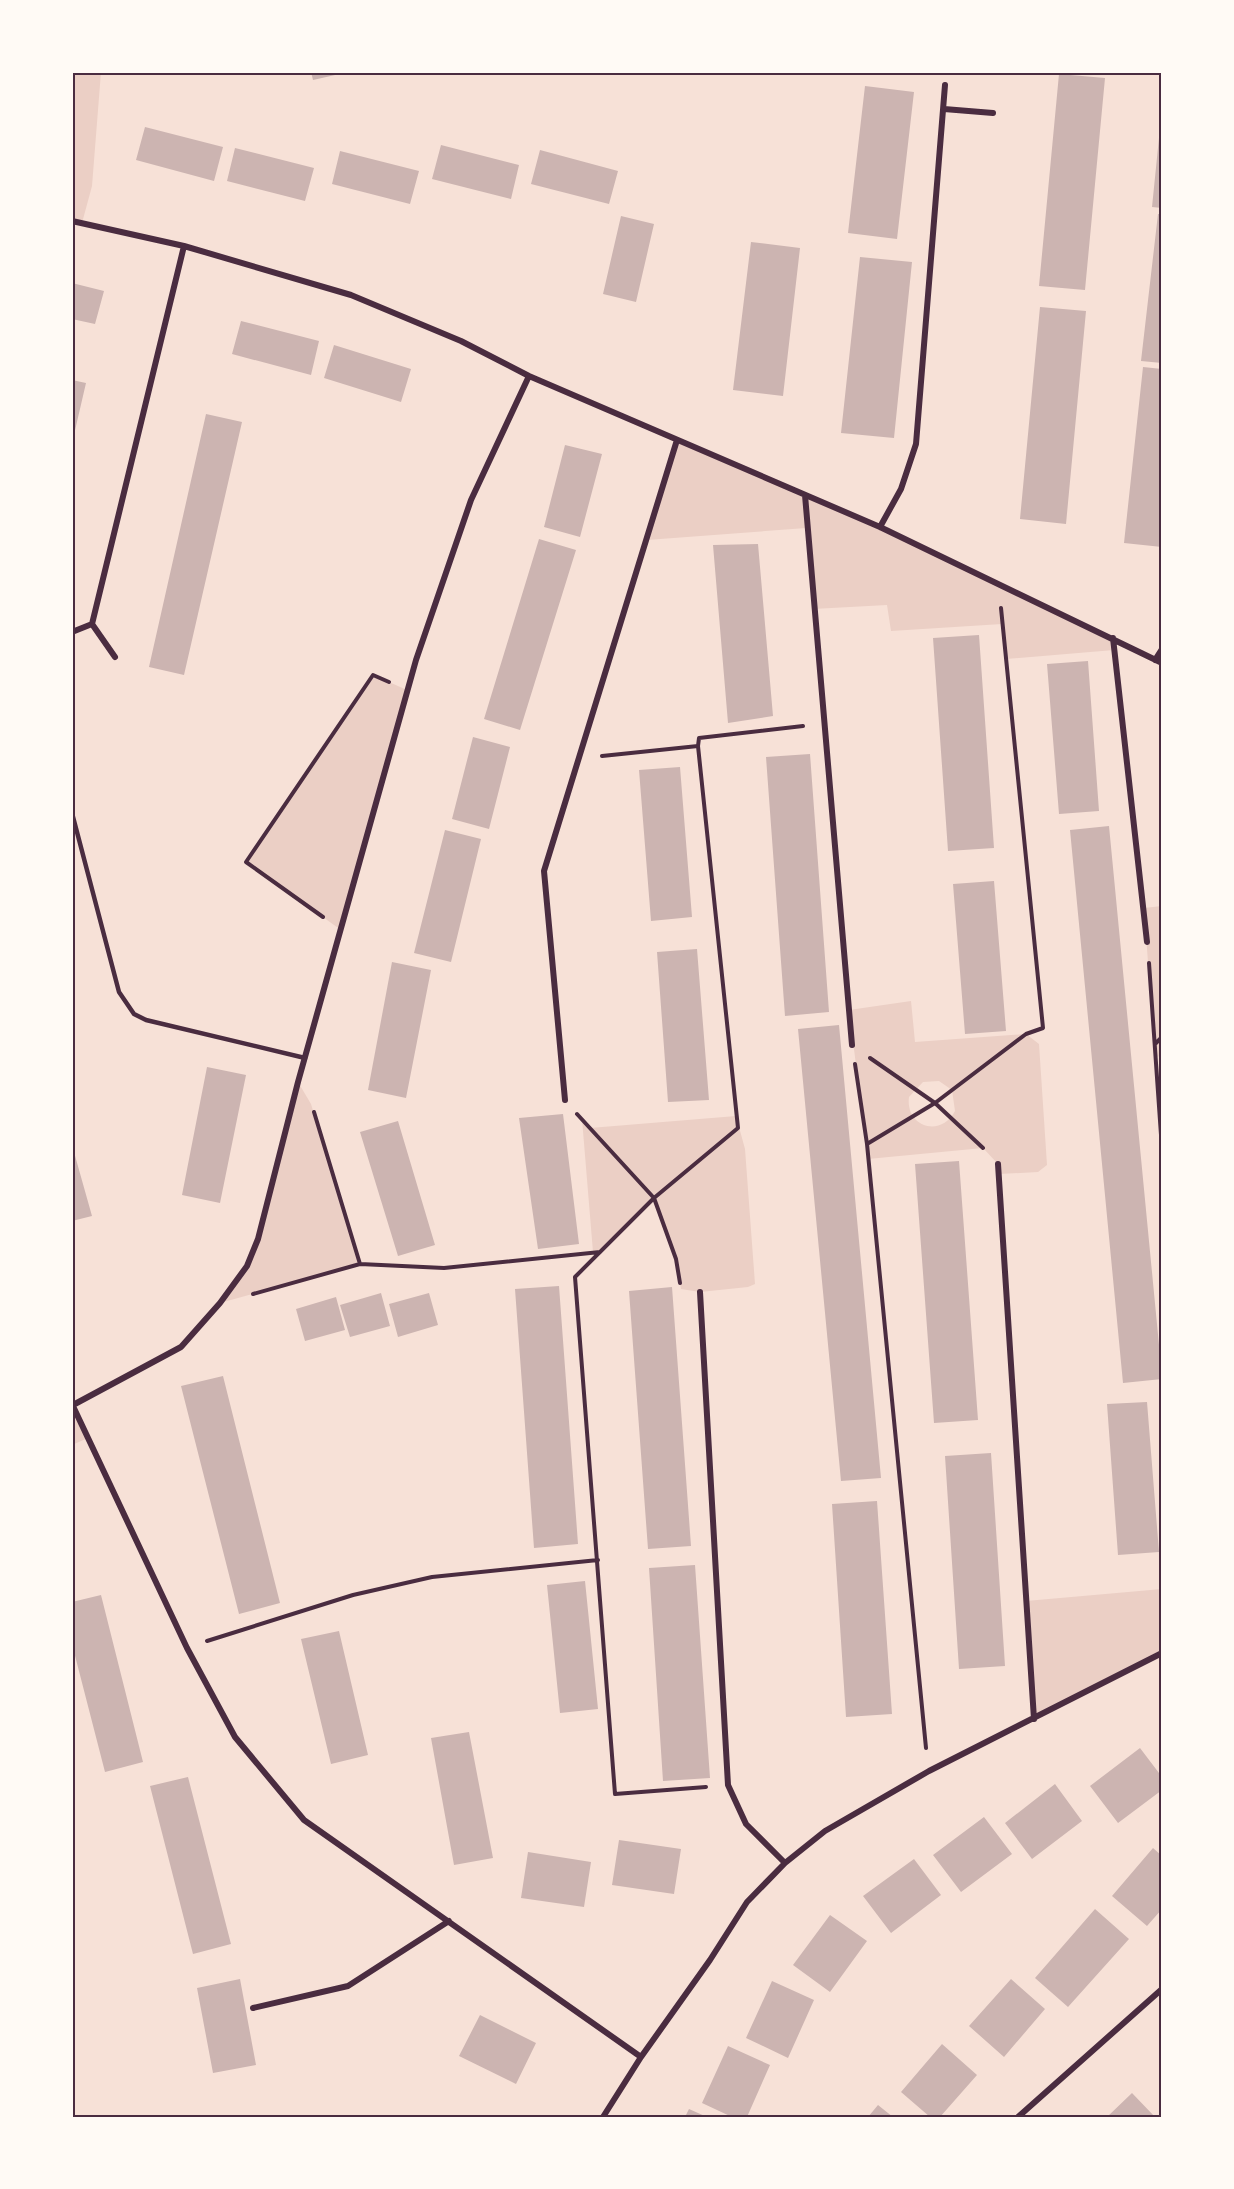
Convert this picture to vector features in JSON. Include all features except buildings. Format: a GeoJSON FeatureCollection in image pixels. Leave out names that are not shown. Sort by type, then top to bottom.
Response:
{"type":"FeatureCollection","features":[{"type":"Feature","properties":{"kind":"street"},"geometry":{"type":"LineString","coordinates":[[880,527],[901,489],[916,444],[945,85]]}},
{"type":"Feature","properties":{"kind":"street"},"geometry":{"type":"LineString","coordinates":[[944,109],[993,113]]}},
{"type":"Feature","properties":{"kind":"street"},"geometry":{"type":"LineString","coordinates":[[72,222],[184,246],[351,294],[461,341],[529,376],[880,527],[1162,663]]}},
{"type":"Feature","properties":{"kind":"street"},"geometry":{"type":"LineString","coordinates":[[115,657],[92,624],[184,246]]}},
{"type":"Feature","properties":{"kind":"street"},"geometry":{"type":"LineString","coordinates":[[529,376],[471,500],[407,690],[304,1058],[258,1239],[246,1266],[220,1303],[181,1347],[72,1404],[187,1648],[235,1737],[304,1820],[641,2057]]}},
{"type":"Feature","properties":{"kind":"street"},"geometry":{"type":"LineString","coordinates":[[565,1100],[544,871],[677,440]]}},
{"type":"Feature","properties":{"kind":"street"},"geometry":{"type":"LineString","coordinates":[[805,495],[852,1045]]}},
{"type":"Feature","properties":{"kind":"street"},"geometry":{"type":"LineString","coordinates":[[72,632],[92,624]]}},
{"type":"Feature","properties":{"kind":"street"},"geometry":{"type":"LineString","coordinates":[[1113,638],[1147,942]]}},
{"type":"Feature","properties":{"kind":"street"},"geometry":{"type":"LineString","coordinates":[[1155,660],[1162,650]]}},
{"type":"Feature","properties":{"kind":"street"},"geometry":{"type":"LineString","coordinates":[[998,1164],[1034,1719]]}},
{"type":"Feature","properties":{"kind":"street"},"geometry":{"type":"LineString","coordinates":[[700,1292],[728,1785],[746,1824],[785,1863]]}},
{"type":"Feature","properties":{"kind":"street"},"geometry":{"type":"LineString","coordinates":[[603,2117],[641,2057],[710,1960],[747,1902],[785,1863],[825,1831],[929,1772],[1161,1656]]}},
{"type":"Feature","properties":{"kind":"street"},"geometry":{"type":"LineString","coordinates":[[253,2008],[348,1986],[449,1921]]}},
{"type":"Feature","properties":{"kind":"street"},"geometry":{"type":"LineString","coordinates":[[1018,2117],[1162,1989]]}},
{"type":"Feature","properties":{"kind":"lane"},"geometry":{"type":"LineString","coordinates":[[72,813],[119,992],[134,1014],[146,1020],[304,1058]]}},
{"type":"Feature","properties":{"kind":"path"},"geometry":{"type":"LineString","coordinates":[[867,1144],[935,1102],[1026,1034],[1043,1028],[998,584]]}},
{"type":"Feature","properties":{"kind":"path"},"geometry":{"type":"LineString","coordinates":[[340,930],[246,862],[373,675],[407,690]]}},
{"type":"Feature","properties":{"kind":"path"},"geometry":{"type":"LineString","coordinates":[[728,1785],[615,1794],[575,1277],[654,1198],[738,1128],[699,738],[824,724]]}},
{"type":"Feature","properties":{"kind":"path"},"geometry":{"type":"LineString","coordinates":[[580,759],[698,746]]}},
{"type":"Feature","properties":{"kind":"path"},"geometry":{"type":"LineString","coordinates":[[1147,942],[1162,1149]]}},
{"type":"Feature","properties":{"kind":"path"},"geometry":{"type":"LineString","coordinates":[[1155,1045],[1162,1037]]}},
{"type":"Feature","properties":{"kind":"path"},"geometry":{"type":"LineString","coordinates":[[852,1045],[935,1102],[998,1164]]}},
{"type":"Feature","properties":{"kind":"path"},"geometry":{"type":"LineString","coordinates":[[852,1045],[867,1144],[929,1772]]}},
{"type":"Feature","properties":{"kind":"path"},"geometry":{"type":"LineString","coordinates":[[298,1082],[311,1104],[360,1264]]}},
{"type":"Feature","properties":{"kind":"path"},"geometry":{"type":"LineString","coordinates":[[565,1100],[654,1198],[676,1259],[681,1289],[700,1292]]}},
{"type":"Feature","properties":{"kind":"path"},"geometry":{"type":"LineString","coordinates":[[220,1303],[360,1264],[444,1268],[600,1252]]}},
{"type":"Feature","properties":{"kind":"path"},"geometry":{"type":"LineString","coordinates":[[187,1648],[353,1595],[432,1577],[598,1560]]}},
{"type":"Feature","properties":{"kind":"shaded area"},"geometry":{"type":"Polygon","coordinates":[[[72,72],[101,72],[92,186],[82,223],[72,221],[72,72]]]}},
{"type":"Feature","properties":{"kind":"shaded area"},"geometry":{"type":"Polygon","coordinates":[[[677,440],[880,527],[1113,638],[1114,650],[1006,659],[1002,624],[891,631],[887,605],[813,609],[806,528],[647,540],[677,440]]]}},
{"type":"Feature","properties":{"kind":"shaded area"},"geometry":{"type":"Polygon","coordinates":[[[373,675],[407,690],[341,930],[246,862],[373,675]]]}},
{"type":"Feature","properties":{"kind":"shaded area"},"geometry":{"type":"Polygon","coordinates":[[[1162,906],[1162,1056],[1155,1057],[1144,908],[1162,906]]]}},
{"type":"Feature","properties":{"kind":"shaded area"},"geometry":{"type":"Polygon","coordinates":[[[911,1001],[915,1042],[1026,1034],[1039,1044],[1047,1165],[1038,1172],[999,1174],[998,1164],[983,1148],[868,1159],[849,1010],[911,1001]],[[939,1081],[923,1082],[909,1097],[909,1107],[913,1116],[918,1122],[933,1126],[949,1119],[955,1111],[952,1090],[939,1081]]]}},
{"type":"Feature","properties":{"kind":"shaded area"},"geometry":{"type":"Polygon","coordinates":[[[298,1082],[311,1104],[360,1264],[220,1303],[247,1266],[258,1239],[298,1082]]]}},
{"type":"Feature","properties":{"kind":"shaded area"},"geometry":{"type":"Polygon","coordinates":[[[736,1116],[745,1149],[755,1284],[748,1287],[700,1292],[681,1289],[676,1259],[654,1199],[600,1252],[593,1252],[582,1119],[590,1128],[736,1116]]]}},
{"type":"Feature","properties":{"kind":"shaded area"},"geometry":{"type":"Polygon","coordinates":[[[72,1404],[88,1438],[72,1445],[72,1404]]]}},
{"type":"Feature","properties":{"kind":"shaded area"},"geometry":{"type":"Polygon","coordinates":[[[1162,1589],[1162,1653],[1034,1719],[1026,1601],[1162,1589]]]}}]}
